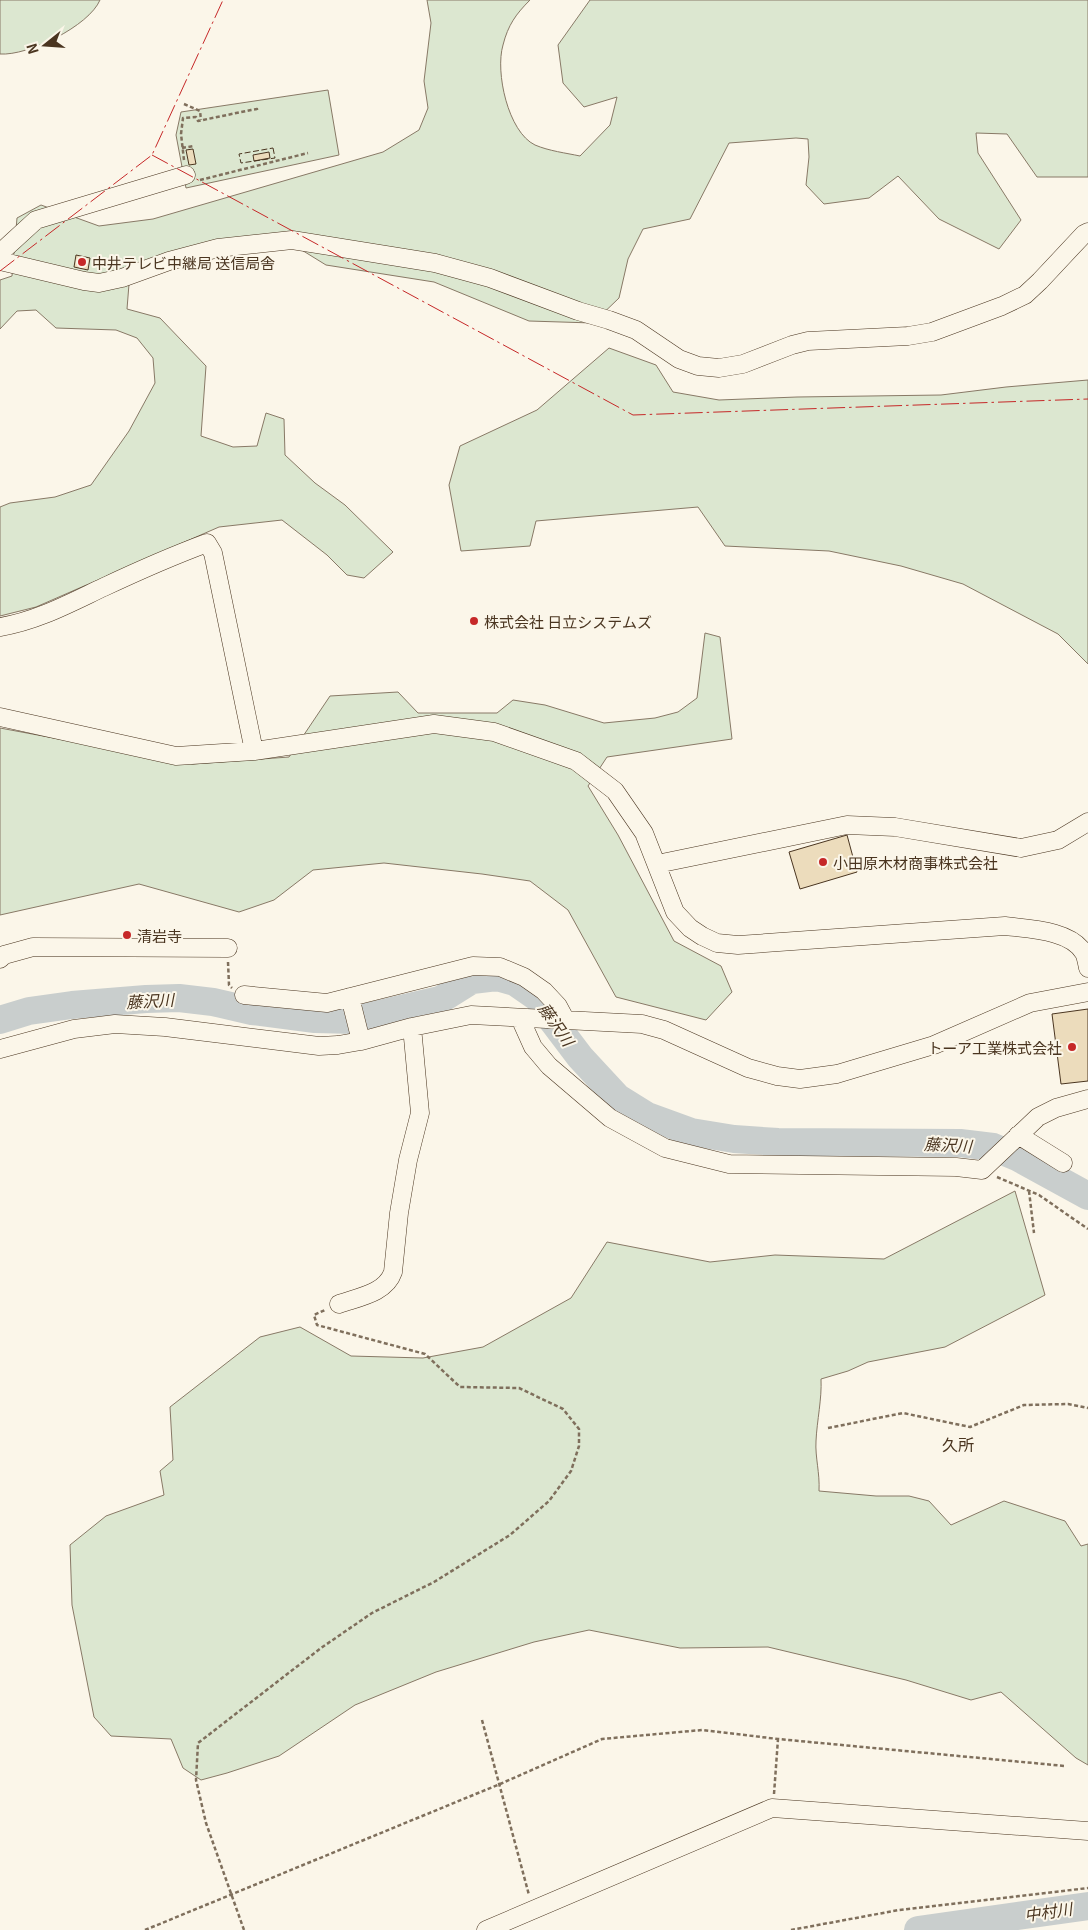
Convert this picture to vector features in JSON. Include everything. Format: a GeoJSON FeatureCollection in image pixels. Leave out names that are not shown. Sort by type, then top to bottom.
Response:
{"type":"FeatureCollection","features":[{"type":"Feature","properties":{"kind":"street"},"geometry":{"type":"LineString","coordinates":[[0,253],[36,220],[186,175]]}},
{"type":"Feature","properties":{"kind":"street"},"geometry":{"type":"LineString","coordinates":[[0,262],[99,283],[122,278],[169,261],[218,248],[292,240],[435,263],[490,278],[578,311],[636,330],[679,359],[698,366],[719,368],[744,364],[792,344],[808,341],[908,336],[940,329],[1002,306],[1025,295],[1088,232]]}},
{"type":"Feature","properties":{"kind":"street"},"geometry":{"type":"LineString","coordinates":[[0,627],[20,624],[50,612],[160,560],[207,543],[212,552],[254,751]]}},
{"type":"Feature","properties":{"kind":"street"},"geometry":{"type":"LineString","coordinates":[[0,717],[176,756],[254,751],[434,724],[494,732],[576,762],[614,791],[644,833],[675,912],[690,928],[717,943],[738,945],[1005,926],[1046,932],[1072,939],[1085,953],[1088,968]]}},
{"type":"Feature","properties":{"kind":"street"},"geometry":{"type":"LineString","coordinates":[[657,864],[847,826],[895,827],[1021,848],[1058,840],[1088,822]]}},
{"type":"Feature","properties":{"kind":"street"},"geometry":{"type":"LineString","coordinates":[[0,959],[4,955],[32,947],[228,955]]}},
{"type":"Feature","properties":{"kind":"street"},"geometry":{"type":"LineString","coordinates":[[244,995],[327,1002],[350,999],[473,966],[500,967],[524,977],[544,991],[558,1006],[565,1019]]}},
{"type":"Feature","properties":{"kind":"street"},"geometry":{"type":"LineString","coordinates":[[0,1049],[74,1029],[115,1024],[165,1027],[319,1046],[338,1045],[360,1036],[471,1015],[642,1024],[664,1030],[748,1068],[777,1076],[800,1078],[837,1074],[934,1045],[1030,1003],[1088,992]]}},
{"type":"Feature","properties":{"kind":"street"},"geometry":{"type":"LineString","coordinates":[[350,999],[360,1036]]}},
{"type":"Feature","properties":{"kind":"street"},"geometry":{"type":"LineString","coordinates":[[515,1018],[533,1047],[549,1066],[610,1118],[665,1148],[729,1164],[956,1167],[982,1170],[1038,1117],[1056,1108],[1088,1099]]}},
{"type":"Feature","properties":{"kind":"street"},"geometry":{"type":"LineString","coordinates":[[339,1304],[379,1290],[390,1280],[393,1272],[399,1213],[408,1160],[420,1113],[412,1027]]}},
{"type":"Feature","properties":{"kind":"street"},"geometry":{"type":"LineString","coordinates":[[1018,1135],[1063,1163]]}},
{"type":"Feature","properties":{"kind":"street"},"geometry":{"type":"LineString","coordinates":[[486,1930],[772,1808],[1088,1831]]}},
{"type":"Feature","properties":{"kind":"path"},"geometry":{"type":"LineString","coordinates":[[184,104],[200,112],[201,120]]}},
{"type":"Feature","properties":{"kind":"path"},"geometry":{"type":"LineString","coordinates":[[257,111],[257,109],[198,121],[196,117],[183,118],[181,134],[186,175],[196,172],[199,180],[308,153]]}},
{"type":"Feature","properties":{"kind":"path"},"geometry":{"type":"LineString","coordinates":[[182,148],[194,146]]}},
{"type":"Feature","properties":{"kind":"path"},"geometry":{"type":"LineString","coordinates":[[228,955],[229,986]]}},
{"type":"Feature","properties":{"kind":"path"},"geometry":{"type":"LineString","coordinates":[[982,1170],[1039,1195],[1088,1229]]}},
{"type":"Feature","properties":{"kind":"path"},"geometry":{"type":"LineString","coordinates":[[1029,1191],[1034,1233]]}},
{"type":"Feature","properties":{"kind":"path"},"geometry":{"type":"LineString","coordinates":[[244,1930],[206,1823],[196,1780],[198,1743],[321,1648],[372,1613],[434,1582],[510,1535],[550,1501],[571,1472],[579,1446],[579,1429],[563,1409],[519,1388],[460,1387],[425,1354],[317,1325],[314,1315],[339,1304]]}},
{"type":"Feature","properties":{"kind":"path"},"geometry":{"type":"LineString","coordinates":[[828,1428],[902,1413],[970,1427],[1024,1405],[1068,1404],[1088,1408]]}},
{"type":"Feature","properties":{"kind":"path"},"geometry":{"type":"LineString","coordinates":[[482,1720],[533,1910]]}},
{"type":"Feature","properties":{"kind":"path"},"geometry":{"type":"LineString","coordinates":[[145,1930],[500,1784],[602,1739],[702,1730],[1065,1766]]}},
{"type":"Feature","properties":{"kind":"path"},"geometry":{"type":"LineString","coordinates":[[772,1808],[778,1739]]}},
{"type":"Feature","properties":{"kind":"path"},"geometry":{"type":"LineString","coordinates":[[792,1930],[899,1910],[1088,1888]]}},
{"type":"Feature","properties":{"kind":"green space"},"geometry":{"type":"Polygon","coordinates":[[[0,0],[100,0],[94,10],[84,20],[56,38],[26,50],[0,54],[0,0]]]}},
{"type":"Feature","properties":{"kind":"green space"},"geometry":{"type":"Polygon","coordinates":[[[427,0],[530,0],[513,20],[503,45],[501,70],[506,100],[517,128],[535,145],[580,156],[610,125],[617,97],[584,107],[563,83],[558,45],[590,0],[1088,0],[1088,177],[1037,177],[1007,134],[976,133],[978,153],[1021,220],[999,249],[939,219],[898,176],[869,198],[824,204],[806,185],[809,157],[808,139],[796,138],[729,143],[690,219],[643,229],[628,259],[619,298],[593,323],[529,321],[434,282],[326,265],[279,236],[247,239],[129,284],[127,309],[160,318],[206,366],[201,436],[233,447],[257,446],[266,413],[284,419],[285,455],[315,483],[345,505],[393,552],[364,578],[347,575],[327,555],[282,520],[219,527],[36,607],[0,616],[0,507],[10,503],[55,497],[91,485],[129,431],[155,383],[153,358],[137,338],[116,330],[56,328],[36,310],[17,311],[0,329],[0,280],[12,276],[17,218],[41,205],[99,226],[153,219],[383,152],[419,130],[428,108],[424,81],[431,23],[427,0]]]}},
{"type":"Feature","properties":{"kind":"green space"},"geometry":{"type":"Polygon","coordinates":[[[328,90],[339,155],[186,188],[176,135],[181,112],[328,90]]]}},
{"type":"Feature","properties":{"kind":"green space"},"geometry":{"type":"Polygon","coordinates":[[[609,348],[656,365],[673,392],[719,400],[941,395],[1088,380],[1088,664],[1058,634],[963,584],[901,566],[829,551],[725,546],[698,507],[536,521],[530,546],[461,551],[449,485],[460,446],[537,410],[609,348]]]}},
{"type":"Feature","properties":{"kind":"green space"},"geometry":{"type":"Polygon","coordinates":[[[705,633],[720,637],[732,739],[607,757],[588,786],[618,835],[674,941],[721,966],[732,992],[706,1020],[616,997],[568,910],[530,881],[384,863],[313,870],[274,900],[239,912],[139,884],[0,915],[0,728],[193,764],[289,757],[330,696],[398,692],[418,713],[497,713],[513,700],[545,705],[604,723],[655,718],[678,712],[697,698],[705,633]]]}},
{"type":"Feature","properties":{"kind":"green space"},"geometry":{"type":"Polygon","coordinates":[[[1015,1191],[1045,1295],[945,1347],[868,1362],[848,1371],[821,1379],[816,1447],[819,1491],[876,1496],[909,1496],[929,1501],[951,1525],[1004,1501],[1065,1521],[1081,1546],[1088,1544],[1088,1765],[1076,1758],[1001,1692],[971,1700],[906,1680],[768,1647],[680,1648],[589,1630],[534,1642],[436,1672],[355,1705],[279,1756],[201,1780],[183,1768],[171,1739],[111,1736],[94,1717],[72,1605],[70,1545],[106,1516],[164,1495],[160,1471],[173,1460],[170,1407],[260,1337],[300,1327],[351,1356],[423,1358],[483,1347],[571,1298],[607,1242],[710,1262],[775,1255],[884,1259],[1015,1191]]]}},
{"type":"Feature","properties":{"kind":"building"},"geometry":{"type":"Polygon","coordinates":[[[193,149],[196,164],[189,165],[186,150],[193,149]]]}},
{"type":"Feature","properties":{"kind":"building"},"geometry":{"type":"Polygon","coordinates":[[[269,152],[270,158],[254,161],[253,155],[269,152]]]}},
{"type":"Feature","properties":{"kind":"building","name":"中井テレビ中継局 送信局舎"},"geometry":{"type":"Polygon","coordinates":[[[76,255],[90,258],[88,270],[74,267],[76,255]]]}},
{"type":"Feature","properties":{"kind":"building","name":"小田原木材商事株式会社"},"geometry":{"type":"Polygon","coordinates":[[[847,835],[857,872],[800,889],[789,852],[847,835]]]}},
{"type":"Feature","properties":{"kind":"building","name":"トーア工業株式会社"},"geometry":{"type":"Polygon","coordinates":[[[1088,1009],[1088,1081],[1061,1084],[1052,1014],[1088,1009]]]}},
{"type":"Feature","properties":{"kind":"waterway","name":"藤沢川"},"geometry":{"type":"LineString","coordinates":[[0,1020],[29,1011],[72,1005],[179,998],[213,1002],[252,1011],[315,1019],[354,1020],[440,1000],[472,980],[497,977],[515,982],[538,998],[580,1057],[618,1098],[647,1116],[691,1132],[734,1139],[778,1142],[960,1143],[993,1147],[1017,1157],[1088,1196]]}},
{"type":"Feature","properties":{"kind":"waterway","name":"中村川"},"geometry":{"type":"LineString","coordinates":[[918,1930],[1088,1906]]}},
{"type":"Feature","properties":{"kind":"fence"},"geometry":{"type":"LineString","coordinates":[[273,148],[275,158],[241,163],[239,154],[273,148]]}},
{"type":"Feature","properties":{"kind":"power"},"geometry":{"type":"LineString","coordinates":[[0,271],[152,155],[223,0]]}},
{"type":"Feature","properties":{"kind":"power"},"geometry":{"type":"LineString","coordinates":[[152,155],[633,415],[1088,399]]}},
{"type":"Feature","properties":{"kind":"place","name":"中井テレビ中継局 送信局舎"},"geometry":{"type":"Point","coordinates":[82,262]}},
{"type":"Feature","properties":{"kind":"place","name":"株式会社 日立システムズ"},"geometry":{"type":"Point","coordinates":[474,621]}},
{"type":"Feature","properties":{"kind":"place","name":"小田原木材商事株式会社"},"geometry":{"type":"Point","coordinates":[823,862]}},
{"type":"Feature","properties":{"kind":"place","name":"清岩寺"},"geometry":{"type":"Point","coordinates":[127,935]}},
{"type":"Feature","properties":{"kind":"place","name":"トーア工業株式会社"},"geometry":{"type":"Point","coordinates":[1072,1047]}},
{"type":"Feature","properties":{"kind":"district","name":"久所"},"geometry":{"type":"Point","coordinates":[958,1444]}}]}
